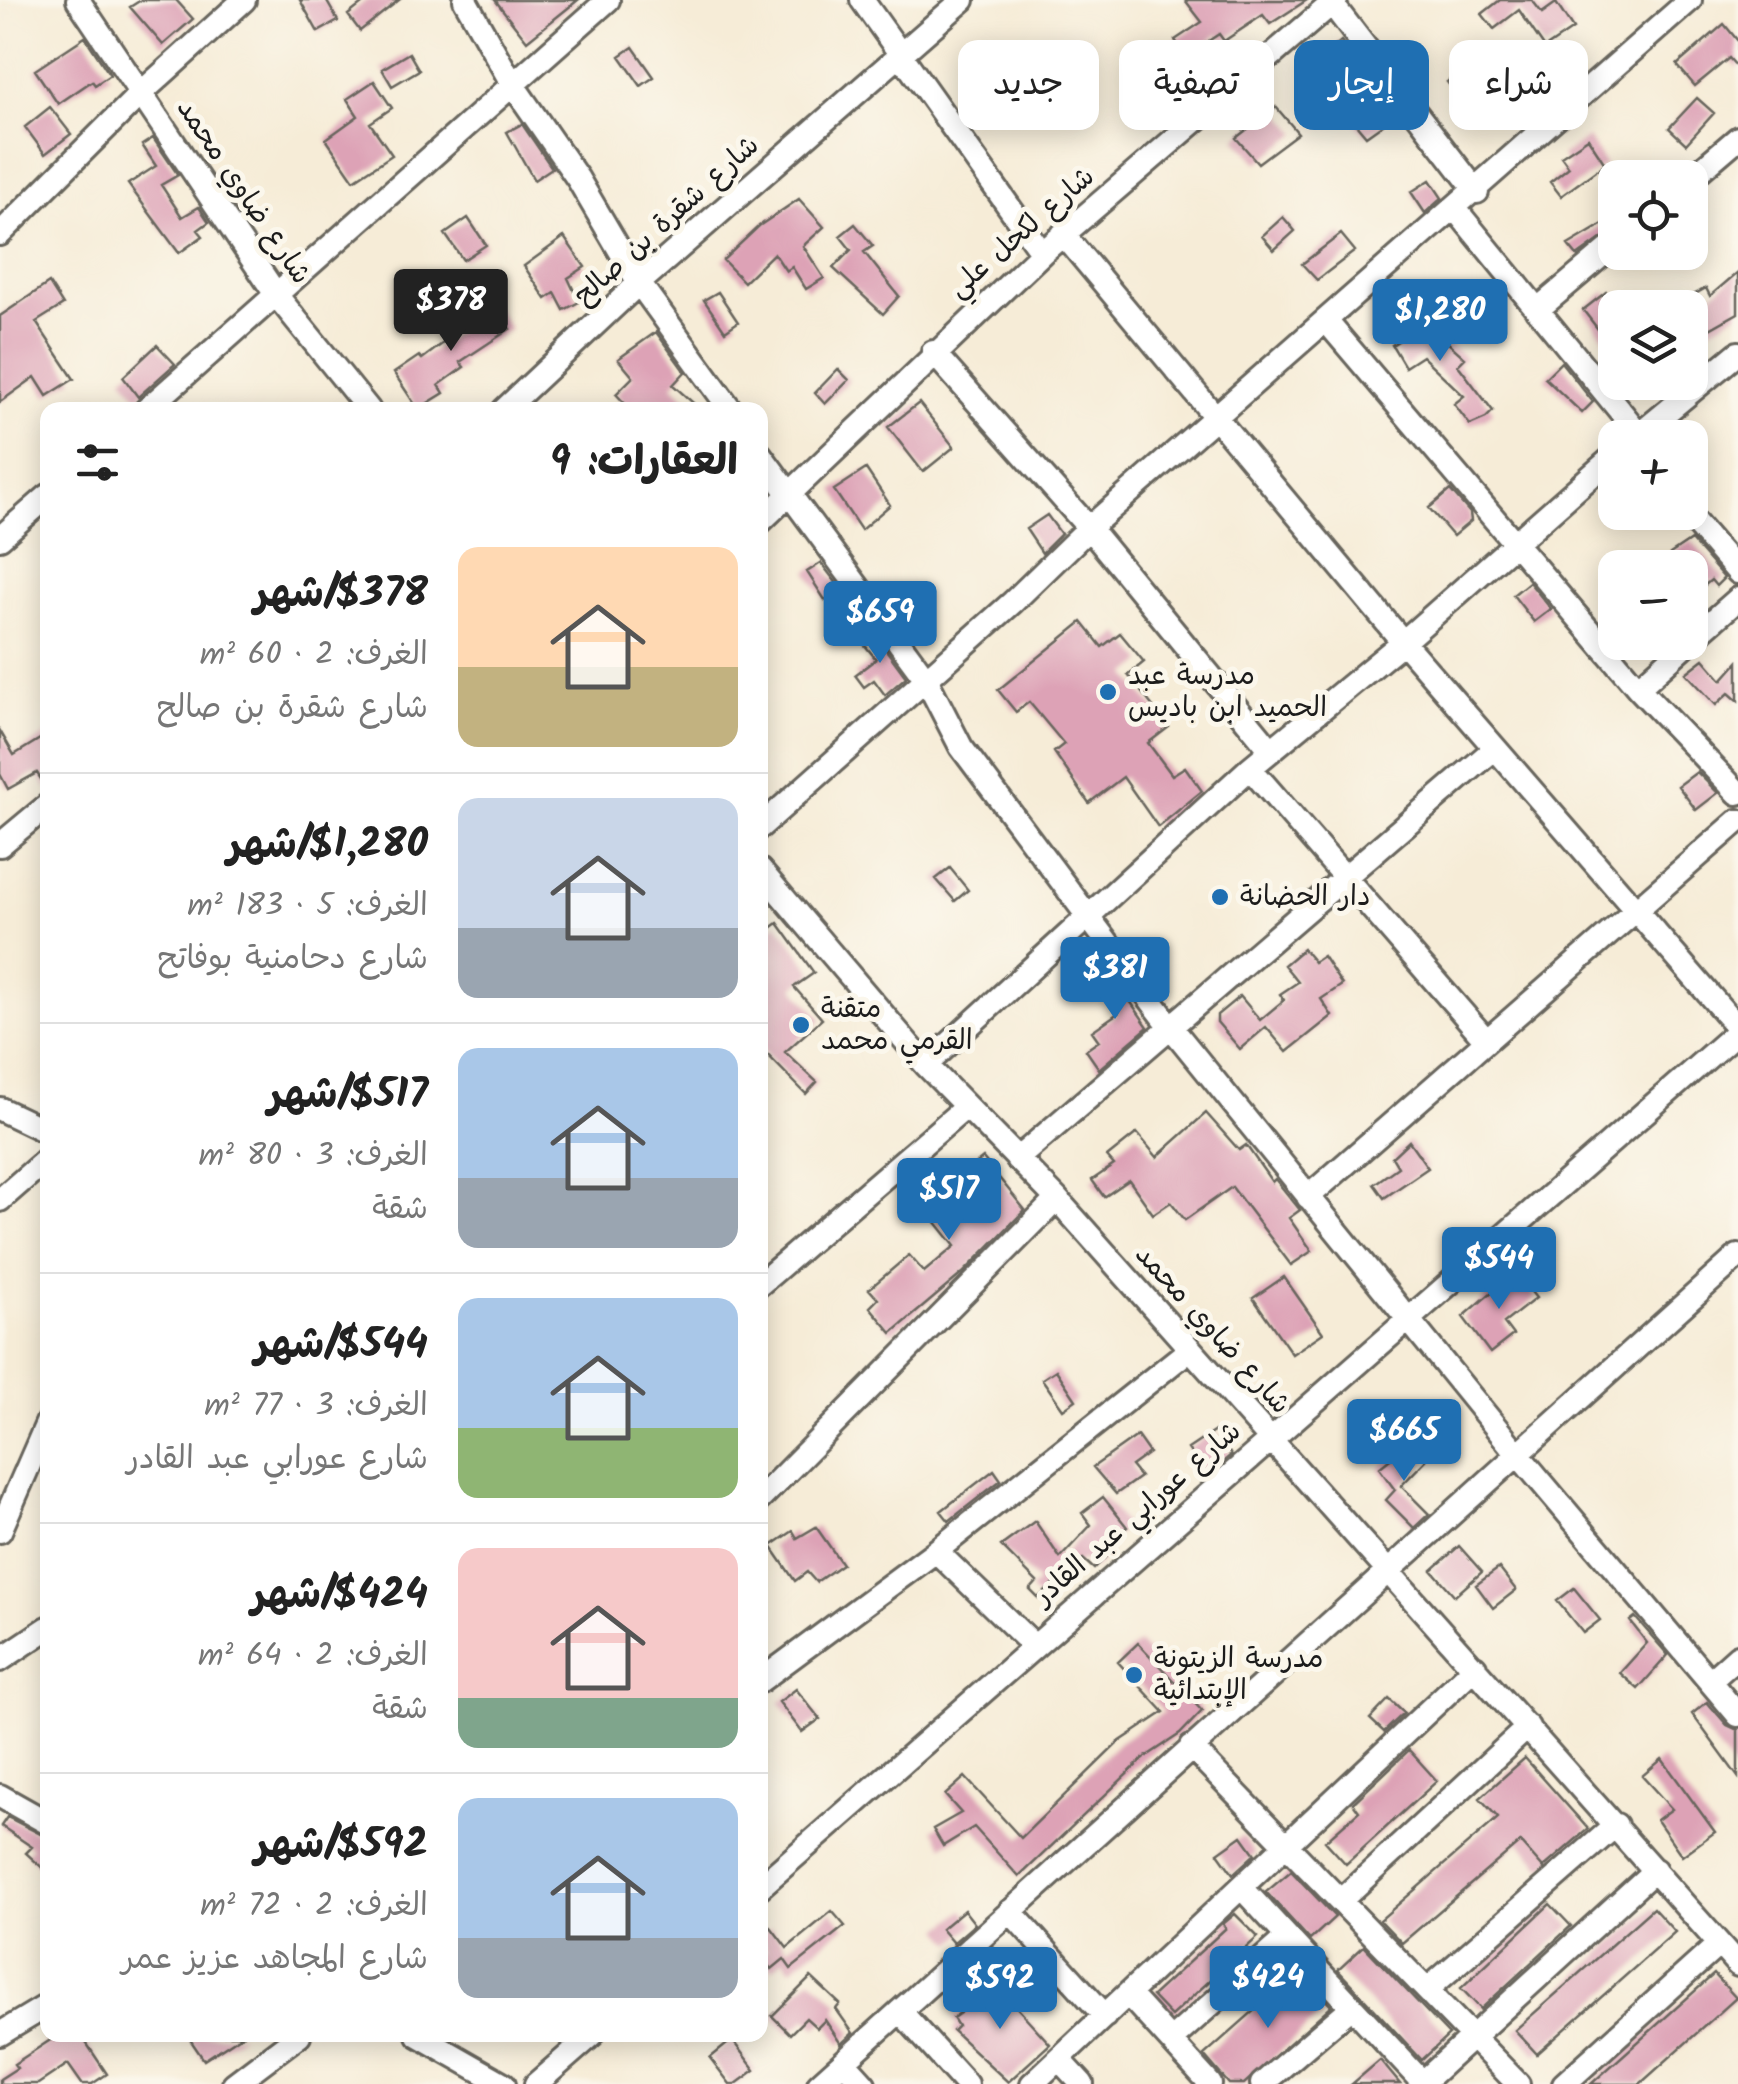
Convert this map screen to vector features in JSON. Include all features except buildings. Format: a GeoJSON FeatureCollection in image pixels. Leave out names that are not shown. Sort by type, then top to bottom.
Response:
{"type":"FeatureCollection","features":[{"type":"Feature","properties":{"kind":"street","name":"شارع ضاوي محمد"},"geometry":{"type":"LineString","coordinates":[[78,0],[277,296],[362,402]]}},
{"type":"Feature","properties":{"kind":"street"},"geometry":{"type":"LineString","coordinates":[[0,234],[140,94],[244,0]]}},
{"type":"Feature","properties":{"kind":"street"},"geometry":{"type":"LineString","coordinates":[[464,0],[512,85],[578,179],[639,283],[725,402]]}},
{"type":"Feature","properties":{"kind":"street"},"geometry":{"type":"LineString","coordinates":[[155,402],[608,0]]}},
{"type":"Feature","properties":{"kind":"street"},"geometry":{"type":"LineString","coordinates":[[862,0],[1042,252]]}},
{"type":"Feature","properties":{"kind":"street","name":"شارع شقرة بن صالح"},"geometry":{"type":"LineString","coordinates":[[513,402],[639,283],[963,0]]}},
{"type":"Feature","properties":{"kind":"street"},"geometry":{"type":"LineString","coordinates":[[768,820],[1089,528],[1477,192],[1690,0]]}},
{"type":"Feature","properties":{"kind":"street"},"geometry":{"type":"LineString","coordinates":[[1332,1],[1477,192]]}},
{"type":"Feature","properties":{"kind":"street","name":"شارع لكحل علي"},"geometry":{"type":"LineString","coordinates":[[768,514],[933,352],[1042,252],[1332,1]]}},
{"type":"Feature","properties":{"kind":"street"},"geometry":{"type":"LineString","coordinates":[[1708,164],[1738,138]]}},
{"type":"Feature","properties":{"kind":"street"},"geometry":{"type":"LineString","coordinates":[[1456,210],[1624,420]]}},
{"type":"Feature","properties":{"kind":"street"},"geometry":{"type":"LineString","coordinates":[[1063,234],[1219,416],[1403,642],[1738,1030]]}},
{"type":"Feature","properties":{"kind":"street"},"geometry":{"type":"LineString","coordinates":[[1538,310],[1598,259]]}},
{"type":"Feature","properties":{"kind":"street"},"geometry":{"type":"LineString","coordinates":[[1327,322],[1638,688],[1738,793]]}},
{"type":"Feature","properties":{"kind":"street"},"geometry":{"type":"LineString","coordinates":[[933,352],[1089,528],[1271,750]]}},
{"type":"Feature","properties":{"kind":"street"},"geometry":{"type":"LineString","coordinates":[[1656,420],[1738,353]]}},
{"type":"Feature","properties":{"kind":"street"},"geometry":{"type":"LineString","coordinates":[[768,466],[926,679],[960,747],[1171,1026],[1516,1452],[1738,1715]]}},
{"type":"Feature","properties":{"kind":"street"},"geometry":{"type":"LineString","coordinates":[[926,1065],[1250,768],[1403,642],[1598,470]]}},
{"type":"Feature","properties":{"kind":"street"},"geometry":{"type":"LineString","coordinates":[[0,538],[40,503]]}},
{"type":"Feature","properties":{"kind":"street"},"geometry":{"type":"LineString","coordinates":[[1702,530],[1738,572]]}},
{"type":"Feature","properties":{"kind":"street"},"geometry":{"type":"LineString","coordinates":[[1708,625],[1738,599]]}},
{"type":"Feature","properties":{"kind":"street"},"geometry":{"type":"LineString","coordinates":[[1638,688],[1669,660]]}},
{"type":"Feature","properties":{"kind":"street"},"geometry":{"type":"LineString","coordinates":[[1017,1159],[1494,748]]}},
{"type":"Feature","properties":{"kind":"street"},"geometry":{"type":"LineString","coordinates":[[1250,768],[1486,1040]]}},
{"type":"Feature","properties":{"kind":"street"},"geometry":{"type":"LineString","coordinates":[[0,845],[40,811]]}},
{"type":"Feature","properties":{"kind":"street"},"geometry":{"type":"LineString","coordinates":[[1308,1197],[1738,821]]}},
{"type":"Feature","properties":{"kind":"street","name":"شارع ضاوي محمد"},"geometry":{"type":"LineString","coordinates":[[768,879],[926,1065],[1056,1200],[1738,1965]]}},
{"type":"Feature","properties":{"kind":"street","name":"شارع عورابي عبد القادر"},"geometry":{"type":"LineString","coordinates":[[768,1880],[1738,1030]]}},
{"type":"Feature","properties":{"kind":"street"},"geometry":{"type":"LineString","coordinates":[[768,1277],[966,1107]]}},
{"type":"Feature","properties":{"kind":"street"},"geometry":{"type":"LineString","coordinates":[[0,1109],[40,1128]]}},
{"type":"Feature","properties":{"kind":"street"},"geometry":{"type":"LineString","coordinates":[[0,1200],[40,1165]]}},
{"type":"Feature","properties":{"kind":"street"},"geometry":{"type":"LineString","coordinates":[[768,1490],[1056,1200]]}},
{"type":"Feature","properties":{"kind":"street"},"geometry":{"type":"LineString","coordinates":[[820,2084],[1387,1568],[1738,1256]]}},
{"type":"Feature","properties":{"kind":"street"},"geometry":{"type":"LineString","coordinates":[[768,1675],[936,1551],[1189,1350]]}},
{"type":"Feature","properties":{"kind":"street"},"geometry":{"type":"LineString","coordinates":[[0,1531],[40,1441]]}},
{"type":"Feature","properties":{"kind":"street"},"geometry":{"type":"LineString","coordinates":[[936,1551],[1034,1646]]}},
{"type":"Feature","properties":{"kind":"street"},"geometry":{"type":"LineString","coordinates":[[0,1660],[40,1633]]}},
{"type":"Feature","properties":{"kind":"street"},"geometry":{"type":"LineString","coordinates":[[1710,1680],[1738,1656]]}},
{"type":"Feature","properties":{"kind":"street"},"geometry":{"type":"LineString","coordinates":[[1032,2084],[1475,1667]]}},
{"type":"Feature","properties":{"kind":"street"},"geometry":{"type":"LineString","coordinates":[[1341,1900],[1528,1726]]}},
{"type":"Feature","properties":{"kind":"street"},"geometry":{"type":"LineString","coordinates":[[1191,1747],[1518,2084]]}},
{"type":"Feature","properties":{"kind":"street"},"geometry":{"type":"LineString","coordinates":[[0,1796],[40,1818]]}},
{"type":"Feature","properties":{"kind":"street"},"geometry":{"type":"LineString","coordinates":[[1426,1990],[1616,1825]]}},
{"type":"Feature","properties":{"kind":"street"},"geometry":{"type":"LineString","coordinates":[[1242,1888],[1423,2084],[1472,2034],[1655,1870]]}},
{"type":"Feature","properties":{"kind":"street"},"geometry":{"type":"LineString","coordinates":[[1010,1911],[1105,2016]]}},
{"type":"Feature","properties":{"kind":"street"},"geometry":{"type":"LineString","coordinates":[[1171,2040],[1287,1937]]}},
{"type":"Feature","properties":{"kind":"street"},"geometry":{"type":"LineString","coordinates":[[1564,2084],[1719,1944]]}},
{"type":"Feature","properties":{"kind":"street"},"geometry":{"type":"LineString","coordinates":[[1128,1994],[1210,2084]]}},
{"type":"Feature","properties":{"kind":"street"},"geometry":{"type":"LineString","coordinates":[[1262,2084],[1352,2007]]}},
{"type":"Feature","properties":{"kind":"street"},"geometry":{"type":"LineString","coordinates":[[0,2034],[40,2010]]}},
{"type":"Feature","properties":{"kind":"street"},"geometry":{"type":"LineString","coordinates":[[900,2011],[966,2084]]}},
{"type":"Feature","properties":{"kind":"street"},"geometry":{"type":"LineString","coordinates":[[234,2084],[289,2042]]}},
{"type":"Feature","properties":{"kind":"street"},"geometry":{"type":"LineString","coordinates":[[430,2042],[504,2084]]}},
{"type":"Feature","properties":{"kind":"street"},"geometry":{"type":"LineString","coordinates":[[536,2084],[584,2042]]}},
{"type":"Feature","properties":{"kind":"street"},"geometry":{"type":"LineString","coordinates":[[1060,2059],[1082,2084]]}},
{"type":"Feature","properties":{"kind":"street"},"geometry":{"type":"LineString","coordinates":[[844,2062],[864,2084]]}},
{"type":"Feature","properties":{"kind":"place","name":"مدرسة عبد الحميد ابن باديس"},"geometry":{"type":"Point","coordinates":[1108,692]}},
{"type":"Feature","properties":{"kind":"place","name":"دار الحضانة"},"geometry":{"type":"Point","coordinates":[1220,897]}},
{"type":"Feature","properties":{"kind":"place","name":"متقنة القرمي محمد"},"geometry":{"type":"Point","coordinates":[801,1025]}},
{"type":"Feature","properties":{"kind":"place","name":"مدرسة الزيتونة الإبتدائية"},"geometry":{"type":"Point","coordinates":[1134,1675]}}]}
